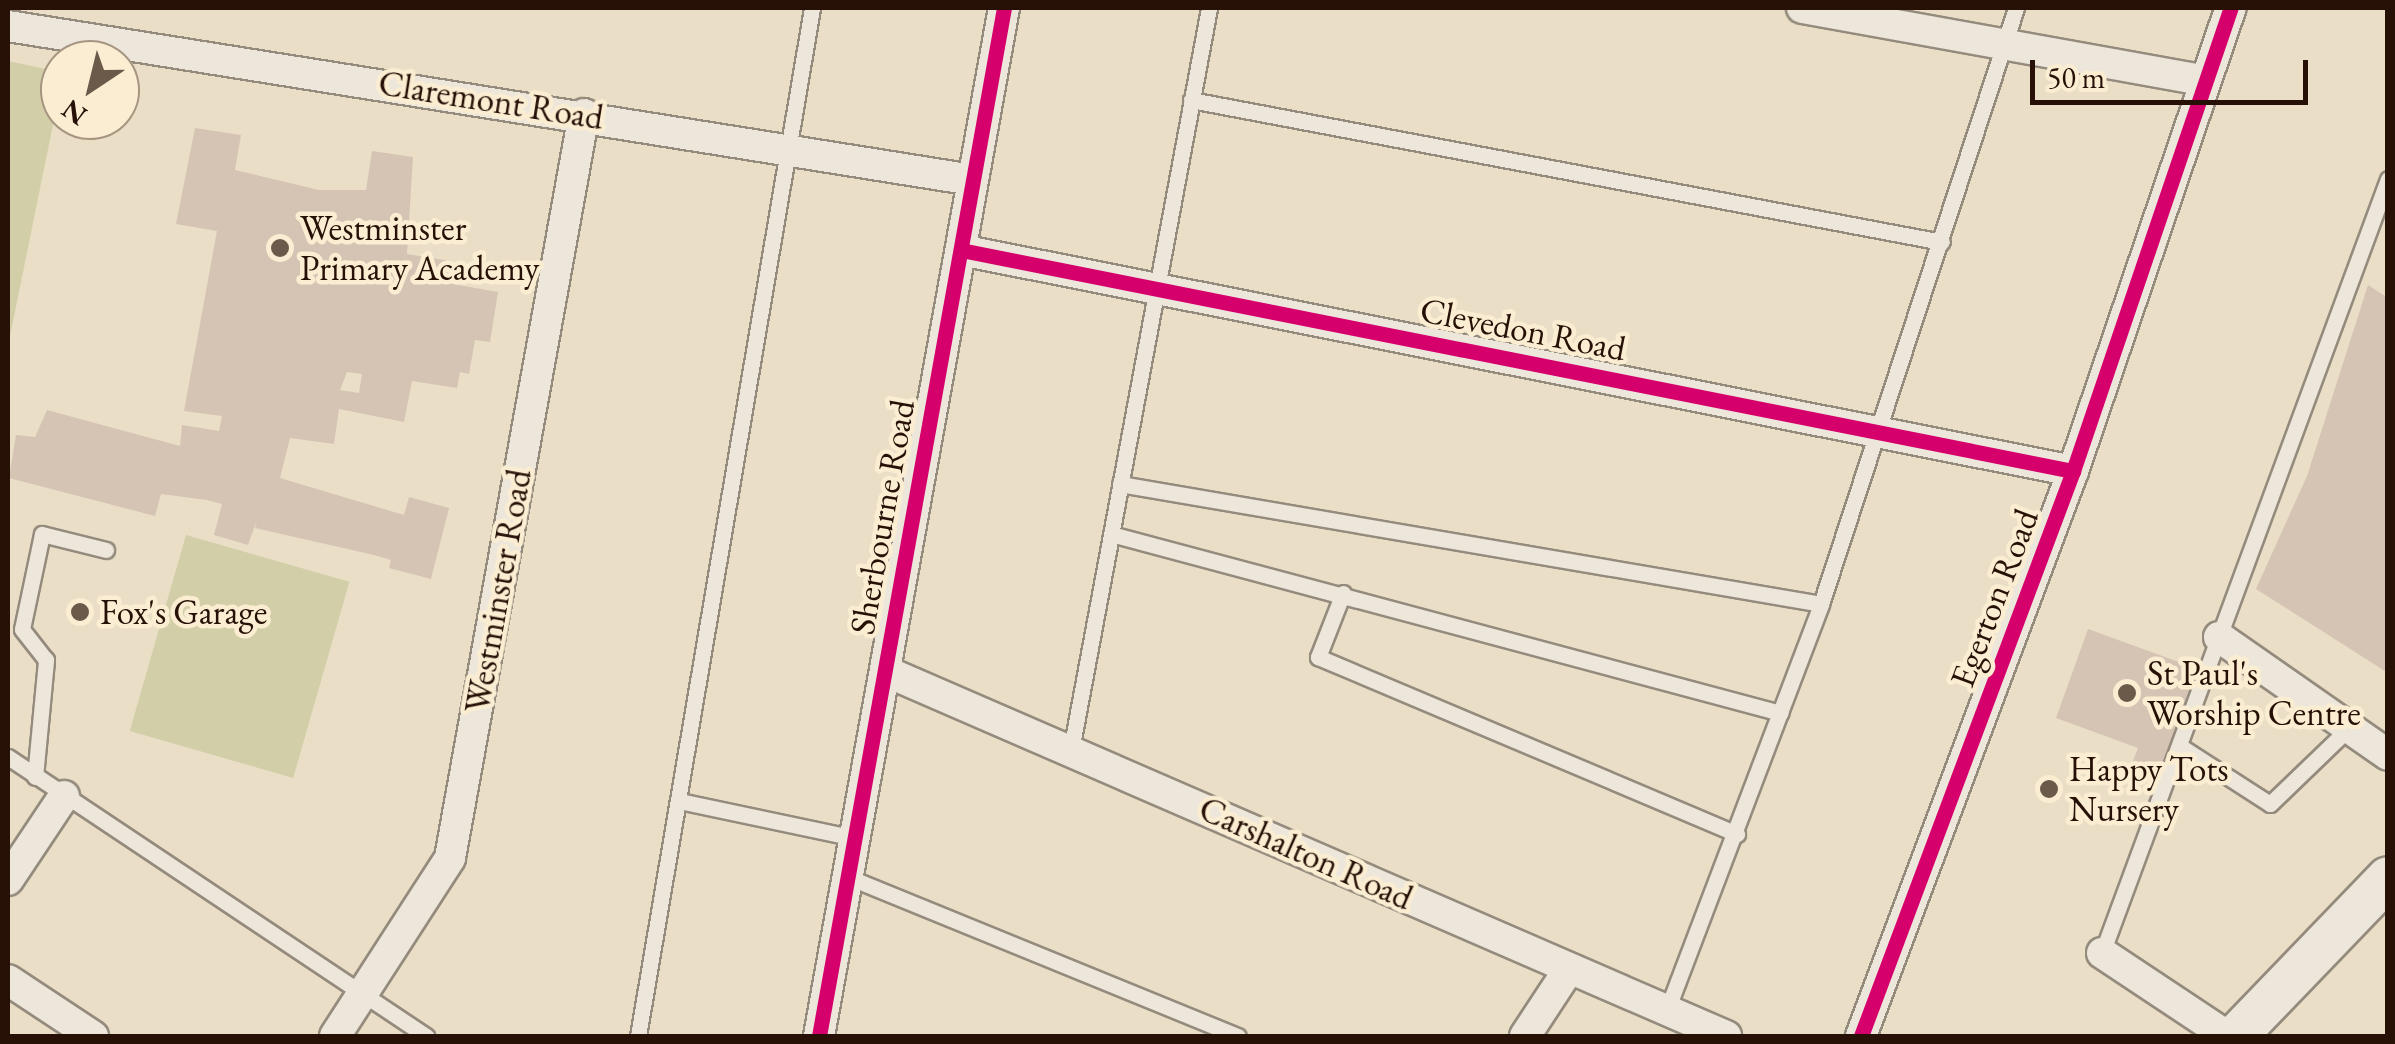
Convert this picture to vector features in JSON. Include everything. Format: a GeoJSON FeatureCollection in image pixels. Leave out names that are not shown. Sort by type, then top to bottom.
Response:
{"type":"FeatureCollection","features":[{"type":"Feature","properties":{"kind":"street","name":"Sherbourne Road"},"geometry":{"type":"LineString","coordinates":[[819,1036],[1004,8]]}},
{"type":"Feature","properties":{"kind":"street"},"geometry":{"type":"LineString","coordinates":[[1802,8],[2204,80]]}},
{"type":"Feature","properties":{"kind":"street","name":"Egerton Road"},"geometry":{"type":"LineString","coordinates":[[1862,1036],[2074,471],[2231,8]]}},
{"type":"Feature","properties":{"kind":"street","name":"Claremont Road"},"geometry":{"type":"LineString","coordinates":[[8,26],[584,114],[973,180]]}},
{"type":"Feature","properties":{"kind":"street","name":"Westminster Road"},"geometry":{"type":"LineString","coordinates":[[336,1036],[450,858],[584,114]]}},
{"type":"Feature","properties":{"kind":"street","name":"Clevedon Road"},"geometry":{"type":"LineString","coordinates":[[961,250],[2074,471]]}},
{"type":"Feature","properties":{"kind":"street"},"geometry":{"type":"LineString","coordinates":[[2218,637],[2388,755]]}},
{"type":"Feature","properties":{"kind":"street","name":"Carshalton Road"},"geometry":{"type":"LineString","coordinates":[[885,670],[1726,1036]]}},
{"type":"Feature","properties":{"kind":"street"},"geometry":{"type":"LineString","coordinates":[[8,880],[64,796]]}},
{"type":"Feature","properties":{"kind":"street"},"geometry":{"type":"LineString","coordinates":[[2236,1036],[2388,878]]}},
{"type":"Feature","properties":{"kind":"street"},"geometry":{"type":"LineString","coordinates":[[2102,952],[2227,1036]]}},
{"type":"Feature","properties":{"kind":"street"},"geometry":{"type":"LineString","coordinates":[[1526,1036],[1569,969]]}},
{"type":"Feature","properties":{"kind":"street"},"geometry":{"type":"LineString","coordinates":[[8,980],[93,1036]]}},
{"type":"Feature","properties":{"kind":"lane"},"geometry":{"type":"LineString","coordinates":[[638,1036],[812,8]]}},
{"type":"Feature","properties":{"kind":"lane"},"geometry":{"type":"LineString","coordinates":[[1071,750],[1209,8]]}},
{"type":"Feature","properties":{"kind":"lane"},"geometry":{"type":"LineString","coordinates":[[1667,1010],[1737,834],[1821,604],[2016,8]]}},
{"type":"Feature","properties":{"kind":"lane"},"geometry":{"type":"LineString","coordinates":[[1191,100],[1942,242]]}},
{"type":"Feature","properties":{"kind":"lane"},"geometry":{"type":"LineString","coordinates":[[2102,952],[2388,179]]}},
{"type":"Feature","properties":{"kind":"lane"},"geometry":{"type":"LineString","coordinates":[[1120,484],[1821,604]]}},
{"type":"Feature","properties":{"kind":"lane"},"geometry":{"type":"LineString","coordinates":[[36,776],[46,660],[22,629],[42,534],[106,550]]}},
{"type":"Feature","properties":{"kind":"lane"},"geometry":{"type":"LineString","coordinates":[[1111,534],[1781,713]]}},
{"type":"Feature","properties":{"kind":"lane"},"geometry":{"type":"LineString","coordinates":[[1343,593],[1318,657],[1737,834]]}},
{"type":"Feature","properties":{"kind":"lane"},"geometry":{"type":"LineString","coordinates":[[2180,746],[2270,804],[2349,728]]}},
{"type":"Feature","properties":{"kind":"lane"},"geometry":{"type":"LineString","coordinates":[[8,757],[426,1036]]}},
{"type":"Feature","properties":{"kind":"lane"},"geometry":{"type":"LineString","coordinates":[[680,802],[855,838]]}},
{"type":"Feature","properties":{"kind":"lane"},"geometry":{"type":"LineString","coordinates":[[848,877],[1238,1036]]}},
{"type":"Feature","properties":{"kind":"shaded area"},"geometry":{"type":"Polygon","coordinates":[[[8,61],[40,68],[40,140],[50,140],[8,346],[8,61]]]}},
{"type":"Feature","properties":{"kind":"shaded area"},"geometry":{"type":"Polygon","coordinates":[[[186,535],[349,582],[293,778],[130,731],[186,535]]]}},
{"type":"Feature","properties":{"kind":"building"},"geometry":{"type":"Polygon","coordinates":[[[195,128],[241,135],[235,170],[319,190],[366,190],[372,151],[413,157],[407,254],[450,261],[447,283],[498,292],[490,342],[475,340],[469,374],[460,372],[457,388],[412,381],[404,422],[339,409],[334,444],[290,438],[280,478],[404,515],[409,497],[449,508],[431,579],[389,568],[391,560],[374,555],[255,528],[257,520],[248,545],[214,535],[222,504],[207,500],[161,494],[155,516],[9,478],[16,435],[35,437],[47,410],[180,446],[182,425],[219,431],[222,416],[184,411],[217,231],[176,224],[195,128]],[[347,372],[340,390],[359,393],[362,374],[347,372]]]}},
{"type":"Feature","properties":{"kind":"building"},"geometry":{"type":"Polygon","coordinates":[[[2368,285],[2388,298],[2388,673],[2256,589],[2307,476],[2368,285]]]}},
{"type":"Feature","properties":{"kind":"building","name":"St Paul's Worship Centre"},"geometry":{"type":"Polygon","coordinates":[[[2088,629],[2198,669],[2159,776],[2131,766],[2138,748],[2056,718],[2088,629]]]}},
{"type":"Feature","properties":{"kind":"cycle path"},"geometry":{"type":"LineString","coordinates":[[819,1036],[1004,8]]}},
{"type":"Feature","properties":{"kind":"cycle path"},"geometry":{"type":"LineString","coordinates":[[1861,1036],[2073,471],[2231,8]]}},
{"type":"Feature","properties":{"kind":"cycle path"},"geometry":{"type":"LineString","coordinates":[[961,250],[2073,471]]}},
{"type":"Feature","properties":{"kind":"place","name":"Westminster Primary Academy"},"geometry":{"type":"Point","coordinates":[280,248]}},
{"type":"Feature","properties":{"kind":"place","name":"Fox's Garage"},"geometry":{"type":"Point","coordinates":[80,612]}},
{"type":"Feature","properties":{"kind":"place","name":"St Paul's Worship Centre"},"geometry":{"type":"Point","coordinates":[2127,693]}},
{"type":"Feature","properties":{"kind":"place","name":"Happy Tots Nursery"},"geometry":{"type":"Point","coordinates":[2049,789]}}]}
